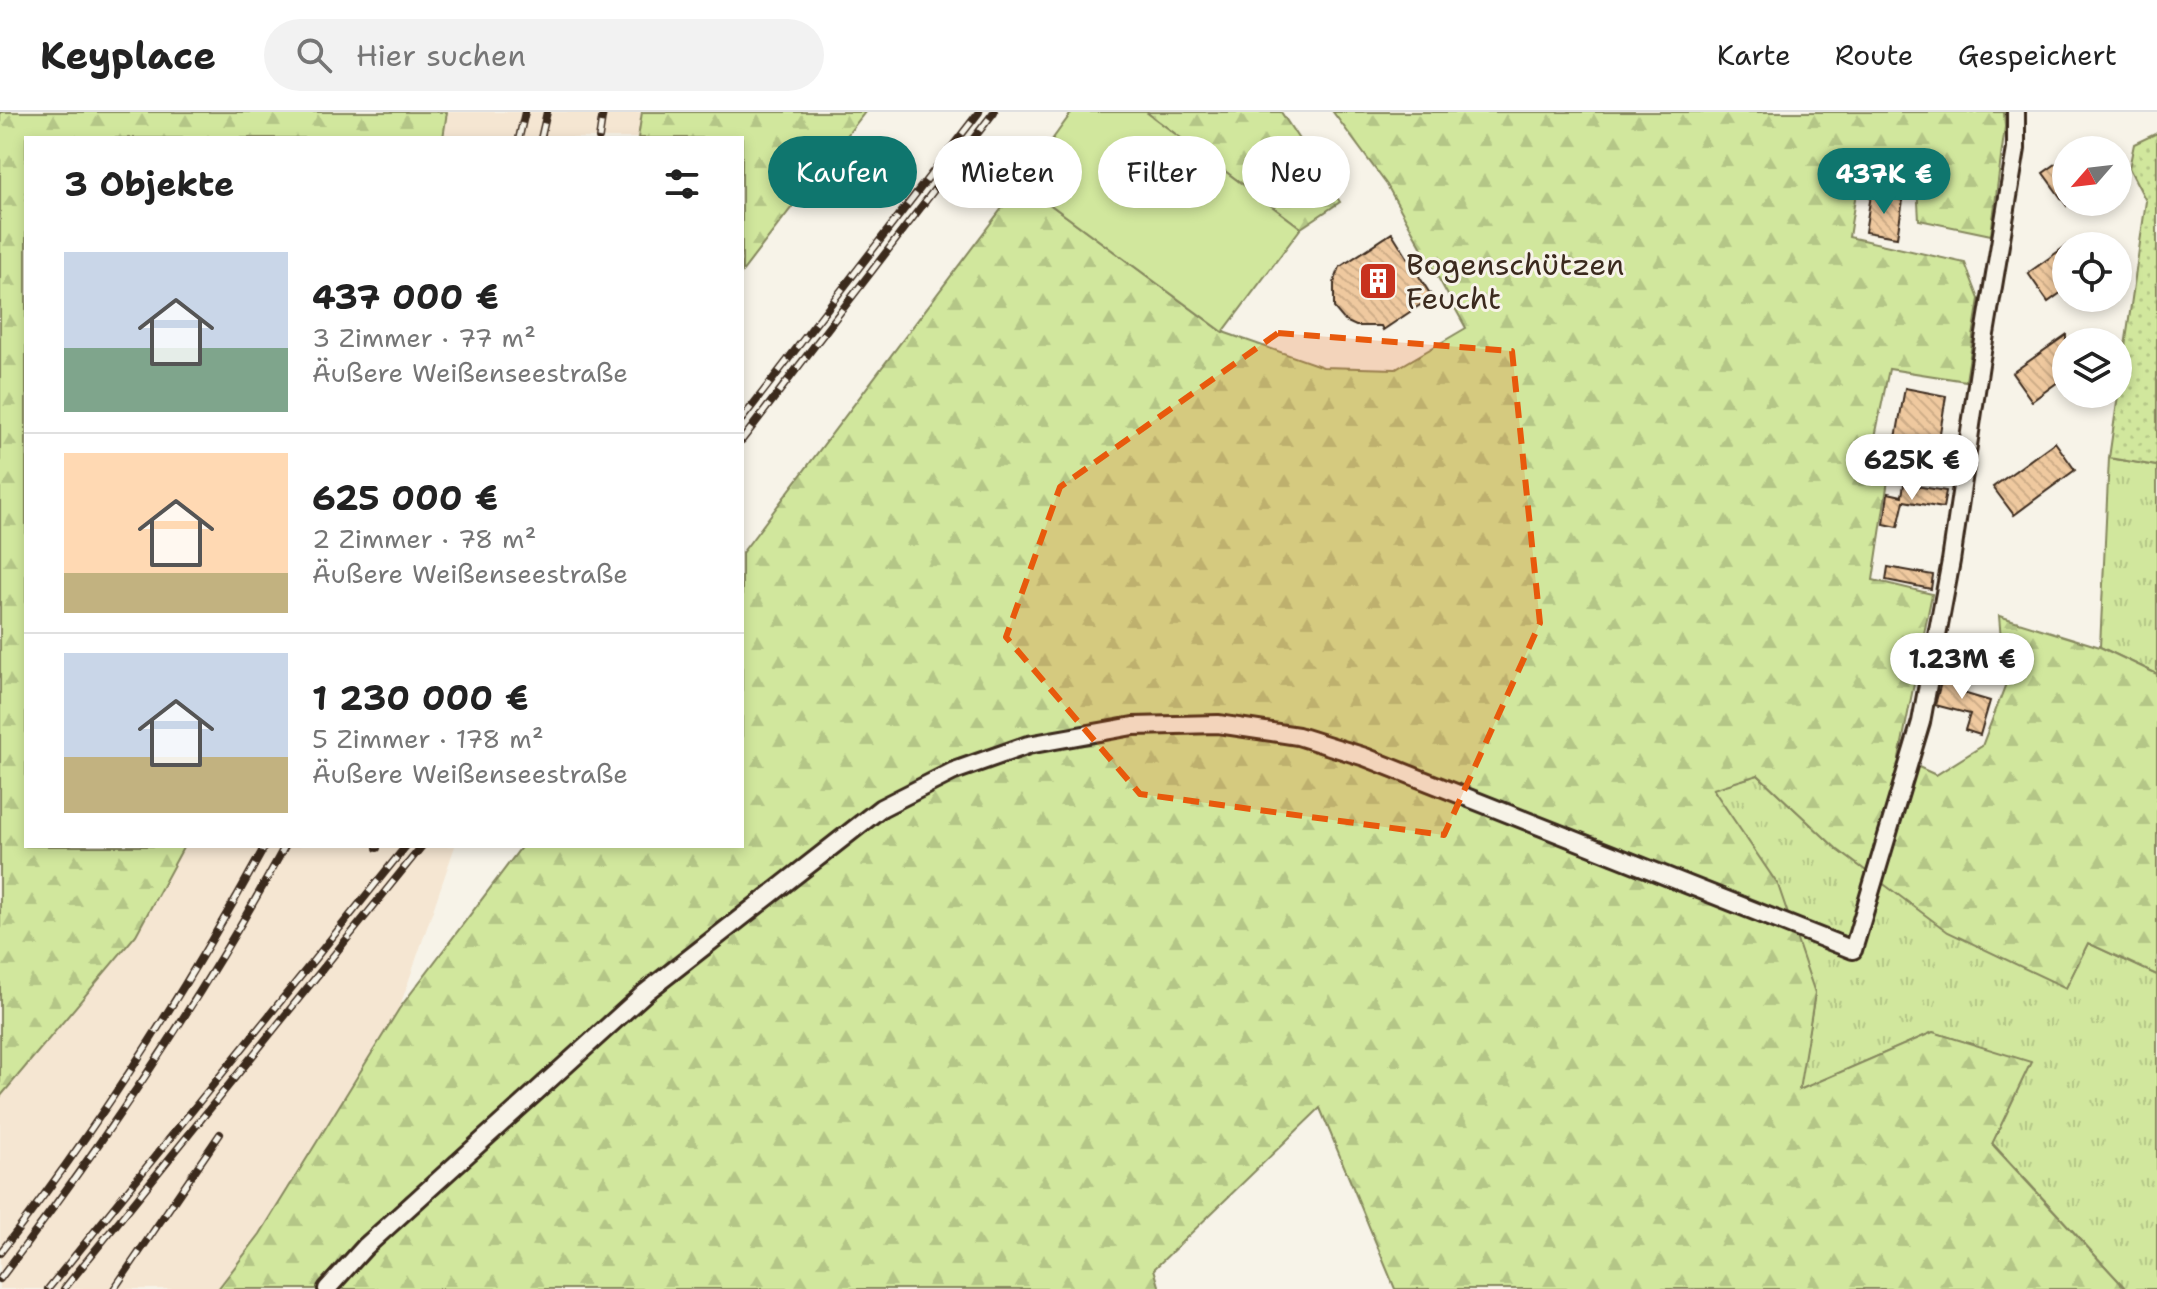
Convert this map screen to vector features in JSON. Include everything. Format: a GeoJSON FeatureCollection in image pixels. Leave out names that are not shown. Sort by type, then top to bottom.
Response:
{"type":"FeatureCollection","features":[{"type":"Feature","properties":{"kind":"street"},"geometry":{"type":"LineString","coordinates":[[327,1289],[365,1247],[646,992],[868,818],[881,808],[954,771],[1028,745],[1133,726],[1218,724],[1298,736],[1365,757],[1853,950],[1921,722],[1945,600],[2016,149],[2016,112]]}},
{"type":"Feature","properties":{"kind":"highlighted area"},"geometry":{"type":"Polygon","coordinates":[[[1278,333],[1512,351],[1540,623],[1444,835],[1140,794],[1006,637],[1060,487],[1278,333]]]}},
{"type":"Feature","properties":{"kind":"shaded area"},"geometry":{"type":"Polygon","coordinates":[[[447,112],[642,112],[638,136],[443,136],[447,112]]]}},
{"type":"Feature","properties":{"kind":"shaded area"},"geometry":{"type":"Polygon","coordinates":[[[183,848],[454,848],[399,1009],[260,1234],[218,1289],[0,1289],[0,1097],[136,935],[183,848]]]}},
{"type":"Feature","properties":{"kind":"green space"},"geometry":{"type":"Polygon","coordinates":[[[0,112],[447,112],[443,136],[24,136],[24,848],[183,848],[136,935],[0,1097],[0,112]]]}},
{"type":"Feature","properties":{"kind":"green space"},"geometry":{"type":"Polygon","coordinates":[[[642,112],[865,112],[847,136],[768,136],[768,208],[791,208],[744,269],[744,136],[638,136],[642,112]]]}},
{"type":"Feature","properties":{"kind":"green space"},"geometry":{"type":"Polygon","coordinates":[[[1072,112],[1146,112],[1178,136],[1098,136],[1098,208],[1226,208],[1226,172],[1242,184],[1242,208],[1274,208],[1301,228],[1223,332],[1055,208],[1082,208],[1082,136],[1055,136],[1072,112]]]}},
{"type":"Feature","properties":{"kind":"green space"},"geometry":{"type":"Polygon","coordinates":[[[1146,112],[1281,112],[1297,136],[1242,136],[1242,184],[1226,172],[1226,136],[1178,136],[1146,112]]]}},
{"type":"Feature","properties":{"kind":"green space"},"geometry":{"type":"Polygon","coordinates":[[[1333,112],[2004,112],[2005,127],[1991,235],[1919,220],[1917,184],[1859,173],[1849,237],[1965,263],[1979,299],[1966,381],[1889,369],[1867,476],[1888,480],[1873,580],[1932,594],[1899,758],[1936,775],[1982,746],[2005,686],[1999,616],[2100,647],[2157,674],[2157,975],[2088,943],[2066,988],[1948,932],[1838,850],[1758,775],[1713,789],[1778,885],[1815,993],[1799,1090],[1933,1032],[2031,1062],[1992,1144],[2126,1289],[1395,1289],[1320,1108],[1154,1269],[1160,1289],[218,1289],[260,1234],[399,1009],[520,848],[744,848],[744,550],[1002,208],[1055,208],[1223,332],[1323,367],[1396,369],[1466,328],[1387,185],[1333,112]]]}},
{"type":"Feature","properties":{"kind":"green space"},"geometry":{"type":"Polygon","coordinates":[[[2157,133],[2157,466],[2109,458],[2116,408],[2132,408],[2132,328],[2128,328],[2146,201],[2132,174],[2134,144],[2157,133]]]}},
{"type":"Feature","properties":{"kind":"green space"},"geometry":{"type":"Polygon","coordinates":[[[1274,208],[1331,208],[1301,228],[1274,208]]]}},
{"type":"Feature","properties":{"kind":"green space"},"geometry":{"type":"Polygon","coordinates":[[[2109,458],[2157,466],[2157,674],[2100,647],[2109,458]]]}},
{"type":"Feature","properties":{"kind":"green space"},"geometry":{"type":"Polygon","coordinates":[[[1758,775],[1838,850],[1948,931],[2066,987],[2088,943],[2157,975],[2157,1289],[2126,1289],[1992,1143],[2030,1063],[1933,1032],[1798,1091],[1815,993],[1713,788],[1758,775]]]}},
{"type":"Feature","properties":{"kind":"building"},"geometry":{"type":"Polygon","coordinates":[[[2052,167],[2052,186],[2043,173],[2052,167]]]}},
{"type":"Feature","properties":{"kind":"building"},"geometry":{"type":"Polygon","coordinates":[[[1871,195],[1903,200],[1897,237],[1865,232],[1871,195]]]}},
{"type":"Feature","properties":{"kind":"building","name":"Bogenschützen Feucht"},"geometry":{"type":"Polygon","coordinates":[[[1392,233],[1432,297],[1383,330],[1381,326],[1356,326],[1345,321],[1334,308],[1334,283],[1340,267],[1392,233]]]}},
{"type":"Feature","properties":{"kind":"building"},"geometry":{"type":"Polygon","coordinates":[[[2052,256],[2052,299],[2048,302],[2028,273],[2052,256]]]}},
{"type":"Feature","properties":{"kind":"building"},"geometry":{"type":"Polygon","coordinates":[[[2052,345],[2052,386],[2032,401],[2012,373],[2052,345]]]}},
{"type":"Feature","properties":{"kind":"building"},"geometry":{"type":"Polygon","coordinates":[[[1905,388],[1946,396],[1938,445],[1896,438],[1905,388]]]}},
{"type":"Feature","properties":{"kind":"building"},"geometry":{"type":"Polygon","coordinates":[[[2055,442],[2075,470],[2014,515],[1993,487],[2055,442]]]}},
{"type":"Feature","properties":{"kind":"building"},"geometry":{"type":"Polygon","coordinates":[[[1904,484],[1946,491],[1943,508],[1904,501],[1898,527],[1884,524],[1888,493],[1902,496],[1904,484]]]}},
{"type":"Feature","properties":{"kind":"building"},"geometry":{"type":"Polygon","coordinates":[[[1888,567],[1933,575],[1931,589],[1886,580],[1888,567]]]}},
{"type":"Feature","properties":{"kind":"building"},"geometry":{"type":"Polygon","coordinates":[[[1944,671],[1967,677],[1963,693],[1990,701],[1980,735],[1965,730],[1970,714],[1935,705],[1944,671]]]}},
{"type":"Feature","properties":{"kind":"railway"},"geometry":{"type":"LineString","coordinates":[[519,136],[525,112]]}},
{"type":"Feature","properties":{"kind":"railway"},"geometry":{"type":"LineString","coordinates":[[541,136],[547,112]]}},
{"type":"Feature","properties":{"kind":"railway"},"geometry":{"type":"LineString","coordinates":[[599,136],[603,112]]}},
{"type":"Feature","properties":{"kind":"railway"},"geometry":{"type":"LineString","coordinates":[[744,416],[979,112]]}},
{"type":"Feature","properties":{"kind":"railway"},"geometry":{"type":"LineString","coordinates":[[744,437],[994,112]]}},
{"type":"Feature","properties":{"kind":"railway"},"geometry":{"type":"LineString","coordinates":[[0,1253],[73,1155],[141,1055],[205,952],[264,848]]}},
{"type":"Feature","properties":{"kind":"railway"},"geometry":{"type":"LineString","coordinates":[[0,1279],[151,1068],[220,959],[284,848]]}},
{"type":"Feature","properties":{"kind":"railway"},"geometry":{"type":"LineString","coordinates":[[48,1289],[404,848]]}},
{"type":"Feature","properties":{"kind":"railway"},"geometry":{"type":"LineString","coordinates":[[64,1289],[420,848]]}},
{"type":"Feature","properties":{"kind":"railway"},"geometry":{"type":"LineString","coordinates":[[114,1289],[220,1134]]}},
{"type":"Feature","properties":{"kind":"place","name":"Bogenschützen Feucht"},"geometry":{"type":"Point","coordinates":[1378,281]}}]}
